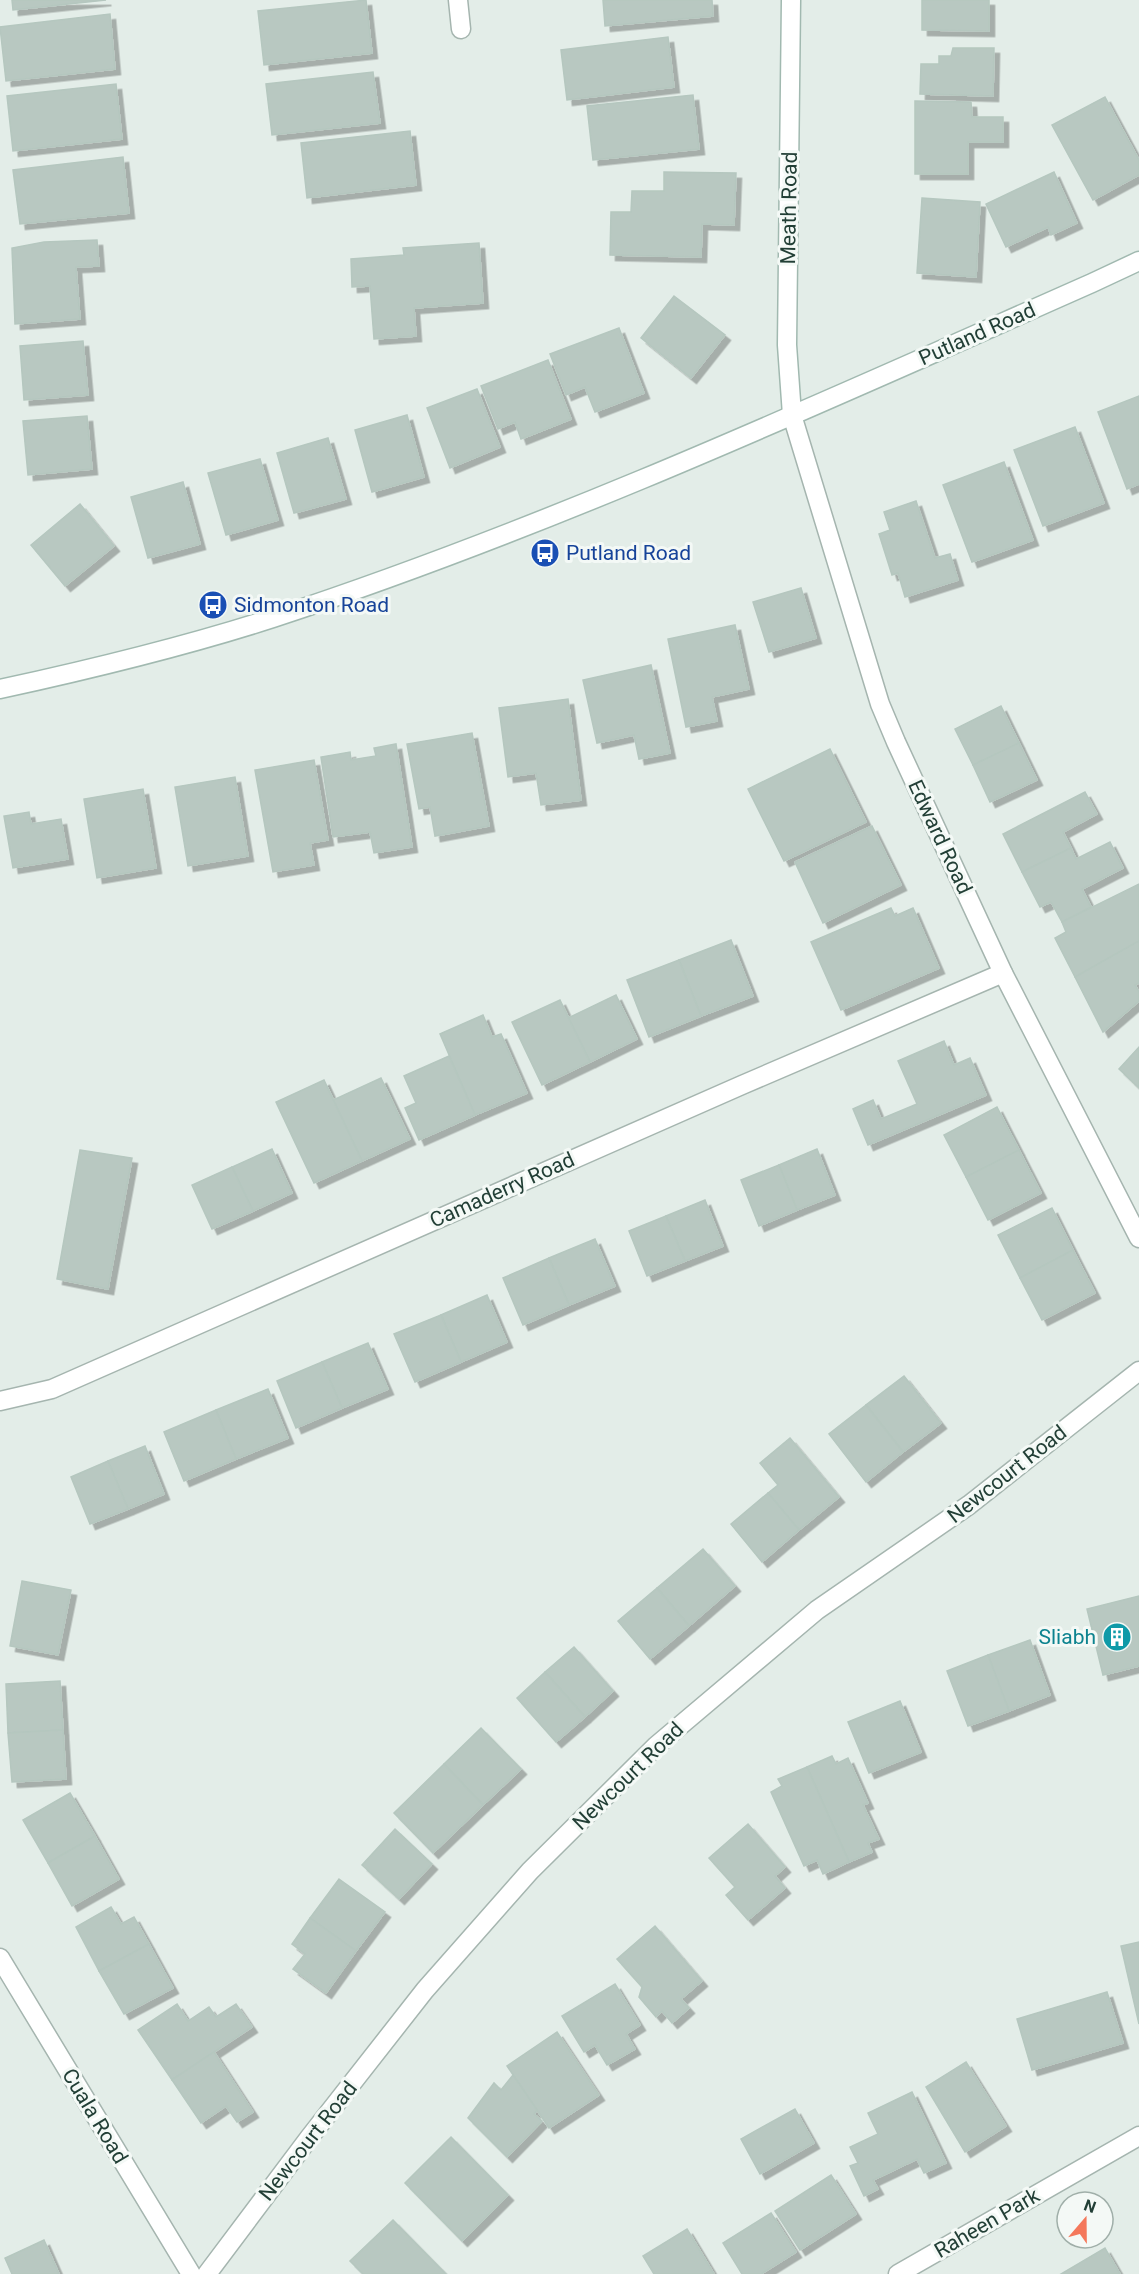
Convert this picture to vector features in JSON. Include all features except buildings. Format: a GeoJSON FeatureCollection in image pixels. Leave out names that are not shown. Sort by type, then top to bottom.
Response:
{"type":"FeatureCollection","features":[{"type":"Feature","properties":{"kind":"street"},"geometry":{"type":"LineString","coordinates":[[458,0],[461,29]]}},
{"type":"Feature","properties":{"kind":"street","name":"Meath Road"},"geometry":{"type":"LineString","coordinates":[[791,0],[787,345],[792,415]]}},
{"type":"Feature","properties":{"kind":"street","name":"Putland Road"},"geometry":{"type":"LineString","coordinates":[[0,688],[97,668],[271,619],[474,547],[792,415],[1139,261]]}},
{"type":"Feature","properties":{"kind":"street","name":"Edward Road"},"geometry":{"type":"LineString","coordinates":[[792,415],[880,704],[1003,973],[1139,1238]]}},
{"type":"Feature","properties":{"kind":"street","name":"Camaderry Road"},"geometry":{"type":"LineString","coordinates":[[0,1401],[52,1389],[731,1089],[1003,973]]}},
{"type":"Feature","properties":{"kind":"street","name":"Newcourt Road"},"geometry":{"type":"LineString","coordinates":[[207,2274],[309,2138],[425,1990],[530,1871],[656,1746],[817,1610],[969,1505],[1139,1371]]}},
{"type":"Feature","properties":{"kind":"street","name":"Cuala Road"},"geometry":{"type":"LineString","coordinates":[[0,1958],[191,2274]]}},
{"type":"Feature","properties":{"kind":"street","name":"Raheen Park"},"geometry":{"type":"LineString","coordinates":[[898,2274],[1139,2136]]}},
{"type":"Feature","properties":{"kind":"place","name":"Putland Road"},"geometry":{"type":"Point","coordinates":[545,553]}},
{"type":"Feature","properties":{"kind":"place","name":"Sidmonton Road"},"geometry":{"type":"Point","coordinates":[213,605]}},
{"type":"Feature","properties":{"kind":"place","name":"Sliabh"},"geometry":{"type":"Point","coordinates":[1117,1637]}}]}
